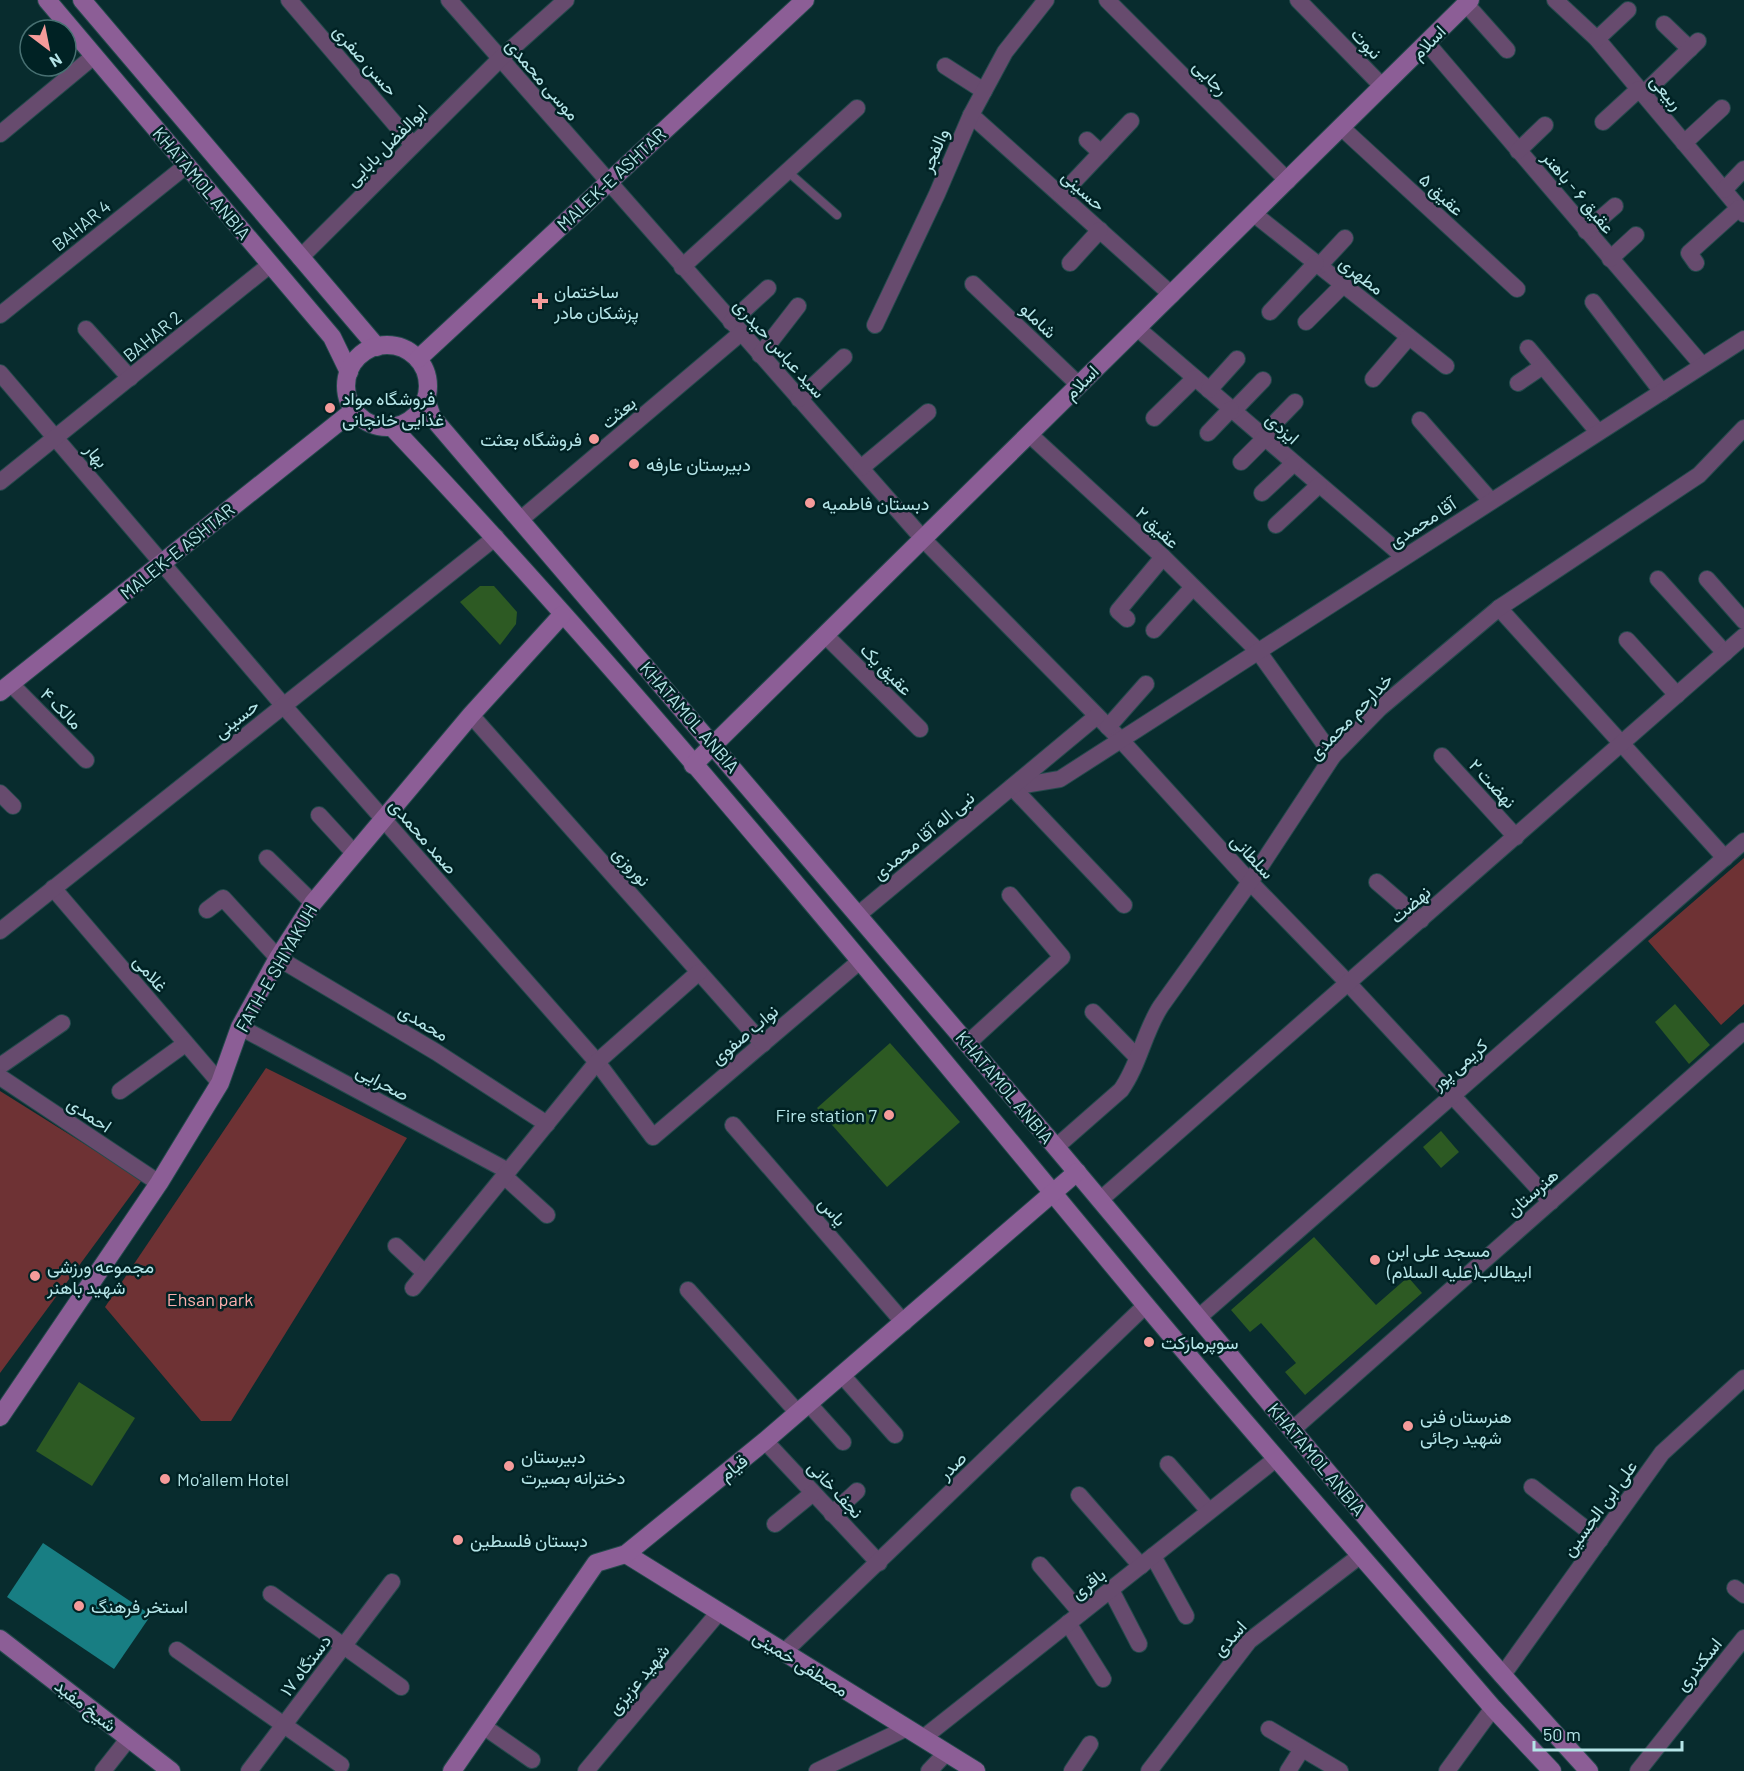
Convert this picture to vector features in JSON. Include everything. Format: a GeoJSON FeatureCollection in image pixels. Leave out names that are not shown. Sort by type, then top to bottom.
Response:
{"type":"FeatureCollection","features":[{"type":"Feature","properties":{"kind":"main road","name":"KHATAMOL ANBIA"},"geometry":{"type":"LineString","coordinates":[[47,0],[332,337],[349,372]]}},
{"type":"Feature","properties":{"kind":"main road","name":"KHATAMOL ANBIA"},"geometry":{"type":"LineString","coordinates":[[82,0],[377,347]]}},
{"type":"Feature","properties":{"kind":"main road","name":"MALEK-E ASHTAR"},"geometry":{"type":"LineString","coordinates":[[418,359],[805,0]]}},
{"type":"Feature","properties":{"kind":"main road","name":"اسلام"},"geometry":{"type":"LineString","coordinates":[[693,765],[1468,2]]}},
{"type":"Feature","properties":{"kind":"main road"},"geometry":{"type":"LineString","coordinates":[[377,347],[399,347],[418,359],[428,378],[426,400],[413,418],[392,427],[371,424],[354,410],[348,398],[346,385],[349,372],[356,360],[377,347]]}},
{"type":"Feature","properties":{"kind":"main road","name":"KHATAMOL ANBIA"},"geometry":{"type":"LineString","coordinates":[[426,400],[432,417],[859,914],[1292,1430],[1502,1676],[1589,1771]]}},
{"type":"Feature","properties":{"kind":"main road","name":"MALEK-E ASHTAR"},"geometry":{"type":"LineString","coordinates":[[5,688],[354,410]]}},
{"type":"Feature","properties":{"kind":"main road","name":"KHATAMOL ANBIA"},"geometry":{"type":"LineString","coordinates":[[392,427],[496,537],[693,765],[860,961],[1146,1305],[1493,1708],[1552,1771]]}},
{"type":"Feature","properties":{"kind":"main road","name":"FATH-E SHIYAKUH"},"geometry":{"type":"LineString","coordinates":[[0,1417],[159,1183],[219,1083],[240,1027],[278,958],[313,903],[471,715],[562,615]]}},
{"type":"Feature","properties":{"kind":"main road","name":"قیام"},"geometry":{"type":"LineString","coordinates":[[452,1771],[596,1563],[626,1554],[765,1442],[1077,1172]]}},
{"type":"Feature","properties":{"kind":"main road","name":"مصطفی خمینی"},"geometry":{"type":"LineString","coordinates":[[626,1554],[976,1771]]}},
{"type":"Feature","properties":{"kind":"main road","name":"شیخ مفید"},"geometry":{"type":"LineString","coordinates":[[0,1639],[171,1771]]}},
{"type":"Feature","properties":{"kind":"street","name":"حسن صفری"},"geometry":{"type":"LineString","coordinates":[[289,0],[414,145]]}},
{"type":"Feature","properties":{"kind":"street","name":"موسی محمدی"},"geometry":{"type":"LineString","coordinates":[[449,0],[608,183]]}},
{"type":"Feature","properties":{"kind":"street","name":"ابوالفضل بابایی"},"geometry":{"type":"LineString","coordinates":[[300,258],[500,59],[566,0]]}},
{"type":"Feature","properties":{"kind":"street","name":"والفجر"},"geometry":{"type":"LineString","coordinates":[[875,325],[937,194],[971,115],[1005,52],[1046,0]]}},
{"type":"Feature","properties":{"kind":"street","name":"رجایی"},"geometry":{"type":"LineString","coordinates":[[1107,0],[1288,181]]}},
{"type":"Feature","properties":{"kind":"street","name":"نبوت"},"geometry":{"type":"LineString","coordinates":[[1298,0],[1383,87]]}},
{"type":"Feature","properties":{"kind":"street","name":"ربیعی"},"geometry":{"type":"LineString","coordinates":[[1555,0],[1597,39],[1741,211]]}},
{"type":"Feature","properties":{"kind":"street"},"geometry":{"type":"LineString","coordinates":[[1468,2],[1507,50]]}},
{"type":"Feature","properties":{"kind":"street"},"geometry":{"type":"LineString","coordinates":[[1597,39],[1628,10]]}},
{"type":"Feature","properties":{"kind":"street"},"geometry":{"type":"LineString","coordinates":[[1603,122],[1694,45],[1664,24]]}},
{"type":"Feature","properties":{"kind":"street","name":"عقیق ۶ - باهنر"},"geometry":{"type":"LineString","coordinates":[[1427,43],[1702,366]]}},
{"type":"Feature","properties":{"kind":"street"},"geometry":{"type":"LineString","coordinates":[[0,134],[94,56]]}},
{"type":"Feature","properties":{"kind":"street"},"geometry":{"type":"LineString","coordinates":[[945,66],[984,91]]}},
{"type":"Feature","properties":{"kind":"street"},"geometry":{"type":"LineString","coordinates":[[682,267],[857,108]]}},
{"type":"Feature","properties":{"kind":"street"},"geometry":{"type":"LineString","coordinates":[[1684,143],[1722,108]]}},
{"type":"Feature","properties":{"kind":"street","name":"حسینی"},"geometry":{"type":"LineString","coordinates":[[971,115],[1172,294]]}},
{"type":"Feature","properties":{"kind":"street"},"geometry":{"type":"LineString","coordinates":[[1061,195],[1131,121]]}},
{"type":"Feature","properties":{"kind":"street"},"geometry":{"type":"LineString","coordinates":[[1518,151],[1545,125]]}},
{"type":"Feature","properties":{"kind":"street","name":"عقیق ۵"},"geometry":{"type":"LineString","coordinates":[[1342,128],[1517,289]]}},
{"type":"Feature","properties":{"kind":"street"},"geometry":{"type":"LineString","coordinates":[[1087,140],[1101,153]]}},
{"type":"Feature","properties":{"kind":"street","name":"BAHAR 4"},"geometry":{"type":"LineString","coordinates":[[0,315],[187,165]]}},
{"type":"Feature","properties":{"kind":"street"},"geometry":{"type":"LineString","coordinates":[[1724,190],[1744,170]]}},
{"type":"Feature","properties":{"kind":"street","name":"سید عباس حیدری"},"geometry":{"type":"LineString","coordinates":[[608,183],[924,540]]}},
{"type":"Feature","properties":{"kind":"street"},"geometry":{"type":"LineString","coordinates":[[1586,231],[1615,206]]}},
{"type":"Feature","properties":{"kind":"street"},"geometry":{"type":"LineString","coordinates":[[1696,263],[1689,253],[1741,211]]}},
{"type":"Feature","properties":{"kind":"street","name":"مطهری"},"geometry":{"type":"LineString","coordinates":[[1254,214],[1446,366]]}},
{"type":"Feature","properties":{"kind":"street"},"geometry":{"type":"LineString","coordinates":[[1070,263],[1100,230]]}},
{"type":"Feature","properties":{"kind":"street"},"geometry":{"type":"LineString","coordinates":[[1610,259],[1636,235]]}},
{"type":"Feature","properties":{"kind":"street"},"geometry":{"type":"LineString","coordinates":[[1270,312],[1344,238]]}},
{"type":"Feature","properties":{"kind":"street","name":"BAHAR 2"},"geometry":{"type":"LineString","coordinates":[[0,482],[270,264]]}},
{"type":"Feature","properties":{"kind":"street","name":"شاملو"},"geometry":{"type":"LineString","coordinates":[[973,284],[1078,385]]}},
{"type":"Feature","properties":{"kind":"street"},"geometry":{"type":"LineString","coordinates":[[1306,322],[1343,285]]}},
{"type":"Feature","properties":{"kind":"street","name":"بعثت"},"geometry":{"type":"LineString","coordinates":[[520,520],[736,328],[768,288]]}},
{"type":"Feature","properties":{"kind":"street"},"geometry":{"type":"LineString","coordinates":[[1593,302],[1662,392]]}},
{"type":"Feature","properties":{"kind":"street"},"geometry":{"type":"LineString","coordinates":[[760,355],[798,306]]}},
{"type":"Feature","properties":{"kind":"street","name":"ایزدی"},"geometry":{"type":"LineString","coordinates":[[1137,328],[1404,557]]}},
{"type":"Feature","properties":{"kind":"street"},"geometry":{"type":"LineString","coordinates":[[86,329],[130,378]]}},
{"type":"Feature","properties":{"kind":"street"},"geometry":{"type":"LineString","coordinates":[[1373,379],[1409,337]]}},
{"type":"Feature","properties":{"kind":"street","name":"آقا محمدی"},"geometry":{"type":"LineString","coordinates":[[1120,739],[1702,366],[1742,345]]}},
{"type":"Feature","properties":{"kind":"street"},"geometry":{"type":"LineString","coordinates":[[1528,348],[1598,432]]}},
{"type":"Feature","properties":{"kind":"street"},"geometry":{"type":"LineString","coordinates":[[799,399],[844,357]]}},
{"type":"Feature","properties":{"kind":"street"},"geometry":{"type":"LineString","coordinates":[[1209,390],[1237,359]]}},
{"type":"Feature","properties":{"kind":"street"},"geometry":{"type":"LineString","coordinates":[[1518,383],[1543,366]]}},
{"type":"Feature","properties":{"kind":"street","name":"بهار"},"geometry":{"type":"LineString","coordinates":[[0,373],[57,437],[162,564]]}},
{"type":"Feature","properties":{"kind":"street"},"geometry":{"type":"LineString","coordinates":[[1154,418],[1195,378]]}},
{"type":"Feature","properties":{"kind":"street"},"geometry":{"type":"LineString","coordinates":[[1208,433],[1263,380]]}},
{"type":"Feature","properties":{"kind":"street"},"geometry":{"type":"LineString","coordinates":[[1241,462],[1296,402]]}},
{"type":"Feature","properties":{"kind":"street"},"geometry":{"type":"LineString","coordinates":[[861,468],[928,412]]}},
{"type":"Feature","properties":{"kind":"street"},"geometry":{"type":"LineString","coordinates":[[1420,420],[1491,501]]}},
{"type":"Feature","properties":{"kind":"street","name":"خدارحم محمدی"},"geometry":{"type":"LineString","coordinates":[[1056,1148],[1121,1090],[1128,1080],[1148,1026],[1250,882],[1333,756],[1380,708],[1499,608],[1699,476],[1744,428]]}},
{"type":"Feature","properties":{"kind":"street","name":"عقیق ۲"},"geometry":{"type":"LineString","coordinates":[[1029,434],[1163,557],[1258,651],[1333,756]]}},
{"type":"Feature","properties":{"kind":"street"},"geometry":{"type":"LineString","coordinates":[[1262,493],[1294,463]]}},
{"type":"Feature","properties":{"kind":"street"},"geometry":{"type":"LineString","coordinates":[[1276,525],[1319,485]]}},
{"type":"Feature","properties":{"kind":"street","name":"حسینی"},"geometry":{"type":"LineString","coordinates":[[0,930],[496,537]]}},
{"type":"Feature","properties":{"kind":"street","name":"سلطانی"},"geometry":{"type":"LineString","coordinates":[[924,540],[1120,739],[1250,882],[1348,983],[1551,1202]]}},
{"type":"Feature","properties":{"kind":"street"},"geometry":{"type":"LineString","coordinates":[[1128,619],[1118,611],[1163,557]]}},
{"type":"Feature","properties":{"kind":"street","name":"صمد محمدی"},"geometry":{"type":"LineString","coordinates":[[162,564],[597,1062],[653,1137]]}},
{"type":"Feature","properties":{"kind":"street"},"geometry":{"type":"LineString","coordinates":[[1658,579],[1725,653]]}},
{"type":"Feature","properties":{"kind":"street"},"geometry":{"type":"LineString","coordinates":[[1707,579],[1744,621]]}},
{"type":"Feature","properties":{"kind":"street"},"geometry":{"type":"LineString","coordinates":[[1154,630],[1193,587]]}},
{"type":"Feature","properties":{"kind":"street"},"geometry":{"type":"LineString","coordinates":[[1499,608],[1725,858]]}},
{"type":"Feature","properties":{"kind":"street","name":"عقیق یک"},"geometry":{"type":"LineString","coordinates":[[826,636],[920,729]]}},
{"type":"Feature","properties":{"kind":"street","name":"نهضت"},"geometry":{"type":"LineString","coordinates":[[1100,1200],[1624,744],[1744,636]]}},
{"type":"Feature","properties":{"kind":"street"},"geometry":{"type":"LineString","coordinates":[[1627,640],[1677,695]]}},
{"type":"Feature","properties":{"kind":"street","name":"نبی اله آقا محمدی"},"geometry":{"type":"LineString","coordinates":[[859,914],[1012,787],[1102,722],[1146,684]]}},
{"type":"Feature","properties":{"kind":"street","name":"مالک ۴"},"geometry":{"type":"LineString","coordinates":[[5,688],[86,760]]}},
{"type":"Feature","properties":{"kind":"street","name":"نوروزی"},"geometry":{"type":"LineString","coordinates":[[471,715],[763,1044]]}},
{"type":"Feature","properties":{"kind":"street"},"geometry":{"type":"LineString","coordinates":[[1012,787],[1059,779],[1120,739]]}},
{"type":"Feature","properties":{"kind":"street","name":"نهضت ۲"},"geometry":{"type":"LineString","coordinates":[[1442,756],[1516,837]]}},
{"type":"Feature","properties":{"kind":"street"},"geometry":{"type":"LineString","coordinates":[[1012,787],[1124,905]]}},
{"type":"Feature","properties":{"kind":"street"},"geometry":{"type":"LineString","coordinates":[[0,793],[13,806]]}},
{"type":"Feature","properties":{"kind":"street"},"geometry":{"type":"LineString","coordinates":[[320,815],[354,853]]}},
{"type":"Feature","properties":{"kind":"street","name":"کریمی پور"},"geometry":{"type":"LineString","coordinates":[[1199,1317],[1744,841]]}},
{"type":"Feature","properties":{"kind":"street"},"geometry":{"type":"LineString","coordinates":[[267,858],[313,903]]}},
{"type":"Feature","properties":{"kind":"street"},"geometry":{"type":"LineString","coordinates":[[1377,882],[1421,920]]}},
{"type":"Feature","properties":{"kind":"street","name":"غلامی"},"geometry":{"type":"LineString","coordinates":[[53,888],[219,1083]]}},
{"type":"Feature","properties":{"kind":"street"},"geometry":{"type":"LineString","coordinates":[[968,1043],[1062,957],[1010,895]]}},
{"type":"Feature","properties":{"kind":"street","name":"محمدی"},"geometry":{"type":"LineString","coordinates":[[207,910],[223,898],[278,958],[436,1052],[547,1124]]}},
{"type":"Feature","properties":{"kind":"street","name":"نواب صفوی"},"geometry":{"type":"LineString","coordinates":[[653,1137],[860,961]]}},
{"type":"Feature","properties":{"kind":"street"},"geometry":{"type":"LineString","coordinates":[[413,1288],[597,1062],[699,972]]}},
{"type":"Feature","properties":{"kind":"street"},"geometry":{"type":"LineString","coordinates":[[1093,1012],[1136,1056]]}},
{"type":"Feature","properties":{"kind":"street"},"geometry":{"type":"LineString","coordinates":[[0,1066],[62,1023]]}},
{"type":"Feature","properties":{"kind":"street","name":"صحرایی"},"geometry":{"type":"LineString","coordinates":[[240,1027],[506,1174],[547,1215]]}},
{"type":"Feature","properties":{"kind":"street","name":"هنرستان"},"geometry":{"type":"LineString","coordinates":[[1292,1430],[1744,1031]]}},
{"type":"Feature","properties":{"kind":"street"},"geometry":{"type":"LineString","coordinates":[[120,1091],[185,1044]]}},
{"type":"Feature","properties":{"kind":"street","name":"احمدی"},"geometry":{"type":"LineString","coordinates":[[0,1077],[159,1183]]}},
{"type":"Feature","properties":{"kind":"street","name":"یاس"},"geometry":{"type":"LineString","coordinates":[[733,1125],[904,1323]]}},
{"type":"Feature","properties":{"kind":"street"},"geometry":{"type":"LineString","coordinates":[[396,1246],[425,1273]]}},
{"type":"Feature","properties":{"kind":"street"},"geometry":{"type":"LineString","coordinates":[[688,1290],[803,1408],[843,1442]]}},
{"type":"Feature","properties":{"kind":"street","name":"صدر"},"geometry":{"type":"LineString","coordinates":[[783,1652],[879,1563],[1146,1305]]}},
{"type":"Feature","properties":{"kind":"street"},"geometry":{"type":"LineString","coordinates":[[842,1375],[895,1435]]}},
{"type":"Feature","properties":{"kind":"street","name":"علی ابن الحسین"},"geometry":{"type":"LineString","coordinates":[[1502,1676],[1662,1453],[1744,1378]]}},
{"type":"Feature","properties":{"kind":"street","name":"نجف خانی"},"geometry":{"type":"LineString","coordinates":[[765,1442],[879,1563]]}},
{"type":"Feature","properties":{"kind":"street","name":"باقری"},"geometry":{"type":"LineString","coordinates":[[923,1738],[1277,1458]]}},
{"type":"Feature","properties":{"kind":"street"},"geometry":{"type":"LineString","coordinates":[[1168,1464],[1209,1511]]}},
{"type":"Feature","properties":{"kind":"street"},"geometry":{"type":"LineString","coordinates":[[1532,1487],[1600,1540]]}},
{"type":"Feature","properties":{"kind":"street"},"geometry":{"type":"LineString","coordinates":[[832,1514],[857,1491]]}},
{"type":"Feature","properties":{"kind":"street"},"geometry":{"type":"LineString","coordinates":[[775,1524],[813,1493]]}},
{"type":"Feature","properties":{"kind":"street"},"geometry":{"type":"LineString","coordinates":[[1079,1495],[1147,1561],[1186,1616]]}},
{"type":"Feature","properties":{"kind":"street","name":"اسدی"},"geometry":{"type":"LineString","coordinates":[[1149,1771],[1249,1641],[1361,1555]]}},
{"type":"Feature","properties":{"kind":"street"},"geometry":{"type":"LineString","coordinates":[[1040,1565],[1075,1618],[1103,1679]]}},
{"type":"Feature","properties":{"kind":"street","name":"۱۷ دستگاه"},"geometry":{"type":"LineString","coordinates":[[249,1771],[392,1582]]}},
{"type":"Feature","properties":{"kind":"street"},"geometry":{"type":"LineString","coordinates":[[1111,1590],[1139,1644]]}},
{"type":"Feature","properties":{"kind":"street"},"geometry":{"type":"LineString","coordinates":[[272,1594],[401,1687]]}},
{"type":"Feature","properties":{"kind":"street","name":"شهید عزیزی"},"geometry":{"type":"LineString","coordinates":[[586,1771],[719,1612]]}},
{"type":"Feature","properties":{"kind":"street","name":"اسکندری"},"geometry":{"type":"LineString","coordinates":[[1638,1771],[1744,1638]]}},
{"type":"Feature","properties":{"kind":"street"},"geometry":{"type":"LineString","coordinates":[[177,1650],[341,1765]]}},
{"type":"Feature","properties":{"kind":"street"},"geometry":{"type":"LineString","coordinates":[[1447,1771],[1493,1708]]}},
{"type":"Feature","properties":{"kind":"street"},"geometry":{"type":"LineString","coordinates":[[483,1726],[532,1760]]}},
{"type":"Feature","properties":{"kind":"street"},"geometry":{"type":"LineString","coordinates":[[817,1771],[907,1728]]}},
{"type":"Feature","properties":{"kind":"street"},"geometry":{"type":"LineString","coordinates":[[1269,1729],[1340,1771]]}},
{"type":"Feature","properties":{"kind":"street"},"geometry":{"type":"LineString","coordinates":[[103,1771],[129,1738]]}},
{"type":"Feature","properties":{"kind":"street"},"geometry":{"type":"LineString","coordinates":[[1072,1771],[1090,1744]]}},
{"type":"Feature","properties":{"kind":"street"},"geometry":{"type":"LineString","coordinates":[[1288,1771],[1302,1749]]}},
{"type":"Feature","properties":{"kind":"street"},"geometry":{"type":"LineString","coordinates":[[928,1771],[946,1753]]}},
{"type":"Feature","properties":{"kind":"lane"},"geometry":{"type":"LineString","coordinates":[[787,171],[837,215]]}},
{"type":"Feature","properties":{"kind":"green space"},"geometry":{"type":"Polygon","coordinates":[[[1744,858],[1744,1004],[1721,1025],[1648,941],[1744,858]]]}},
{"type":"Feature","properties":{"kind":"green space","name":"Ehsan park"},"geometry":{"type":"Polygon","coordinates":[[[266,1068],[407,1138],[231,1421],[201,1421],[105,1307],[266,1068]]]}},
{"type":"Feature","properties":{"kind":"green space","name":"مجموعه ورزشی شهید باهنر"},"geometry":{"type":"Polygon","coordinates":[[[0,1091],[142,1180],[0,1373],[0,1091]]]}},
{"type":"Feature","properties":{"kind":"water","name":"استخر فرهنگ"},"geometry":{"type":"Polygon","coordinates":[[[43,1543],[151,1615],[114,1669],[7,1597],[43,1543]]]}},
{"type":"Feature","properties":{"kind":"building"},"geometry":{"type":"Polygon","coordinates":[[[480,586],[494,586],[517,612],[516,624],[500,645],[460,602],[480,586]]]}},
{"type":"Feature","properties":{"kind":"building"},"geometry":{"type":"Polygon","coordinates":[[[1675,1004],[1710,1045],[1689,1064],[1655,1022],[1675,1004]]]}},
{"type":"Feature","properties":{"kind":"building","name":"Fire station 7"},"geometry":{"type":"Polygon","coordinates":[[[890,1043],[960,1122],[887,1187],[817,1108],[890,1043]]]}},
{"type":"Feature","properties":{"kind":"building"},"geometry":{"type":"Polygon","coordinates":[[[1441,1131],[1459,1152],[1441,1168],[1423,1147],[1441,1131]]]}},
{"type":"Feature","properties":{"kind":"building"},"geometry":{"type":"Polygon","coordinates":[[[1314,1237],[1376,1305],[1408,1277],[1422,1293],[1305,1395],[1285,1372],[1296,1363],[1261,1323],[1250,1332],[1231,1310],[1314,1237]]]}},
{"type":"Feature","properties":{"kind":"building"},"geometry":{"type":"Polygon","coordinates":[[[79,1382],[135,1418],[92,1486],[36,1451],[79,1382]]]}},
{"type":"Feature","properties":{"kind":"place","name":"ساختمان پزشکان مادر"},"geometry":{"type":"Point","coordinates":[540,301]}},
{"type":"Feature","properties":{"kind":"place","name":"فروشگاه مواد غذایی خانجانی"},"geometry":{"type":"Point","coordinates":[330,408]}},
{"type":"Feature","properties":{"kind":"place","name":"فروشگاه بعثت"},"geometry":{"type":"Point","coordinates":[594,439]}},
{"type":"Feature","properties":{"kind":"place","name":"دبیرستان عارفه"},"geometry":{"type":"Point","coordinates":[634,464]}},
{"type":"Feature","properties":{"kind":"place","name":"دبستان فاطمیه"},"geometry":{"type":"Point","coordinates":[810,503]}},
{"type":"Feature","properties":{"kind":"place","name":"Fire station 7"},"geometry":{"type":"Point","coordinates":[889,1115]}},
{"type":"Feature","properties":{"kind":"place","name":"مسجد علی ابن ابیطالب(علیه السلام)"},"geometry":{"type":"Point","coordinates":[1375,1260]}},
{"type":"Feature","properties":{"kind":"place","name":"مجموعه ورزشی شهید باهنر"},"geometry":{"type":"Point","coordinates":[35,1276]}},
{"type":"Feature","properties":{"kind":"place","name":"سوپرمارکت"},"geometry":{"type":"Point","coordinates":[1149,1342]}},
{"type":"Feature","properties":{"kind":"place","name":"هنرستان فنی شهید رجائی"},"geometry":{"type":"Point","coordinates":[1408,1426]}},
{"type":"Feature","properties":{"kind":"place","name":"دبیرستان دخترانه بصیرت"},"geometry":{"type":"Point","coordinates":[509,1466]}},
{"type":"Feature","properties":{"kind":"place","name":"Mo'allem Hotel"},"geometry":{"type":"Point","coordinates":[165,1479]}},
{"type":"Feature","properties":{"kind":"place","name":"دبستان فلسطین"},"geometry":{"type":"Point","coordinates":[458,1540]}},
{"type":"Feature","properties":{"kind":"place","name":"استخر فرهنگ"},"geometry":{"type":"Point","coordinates":[79,1606]}}]}
